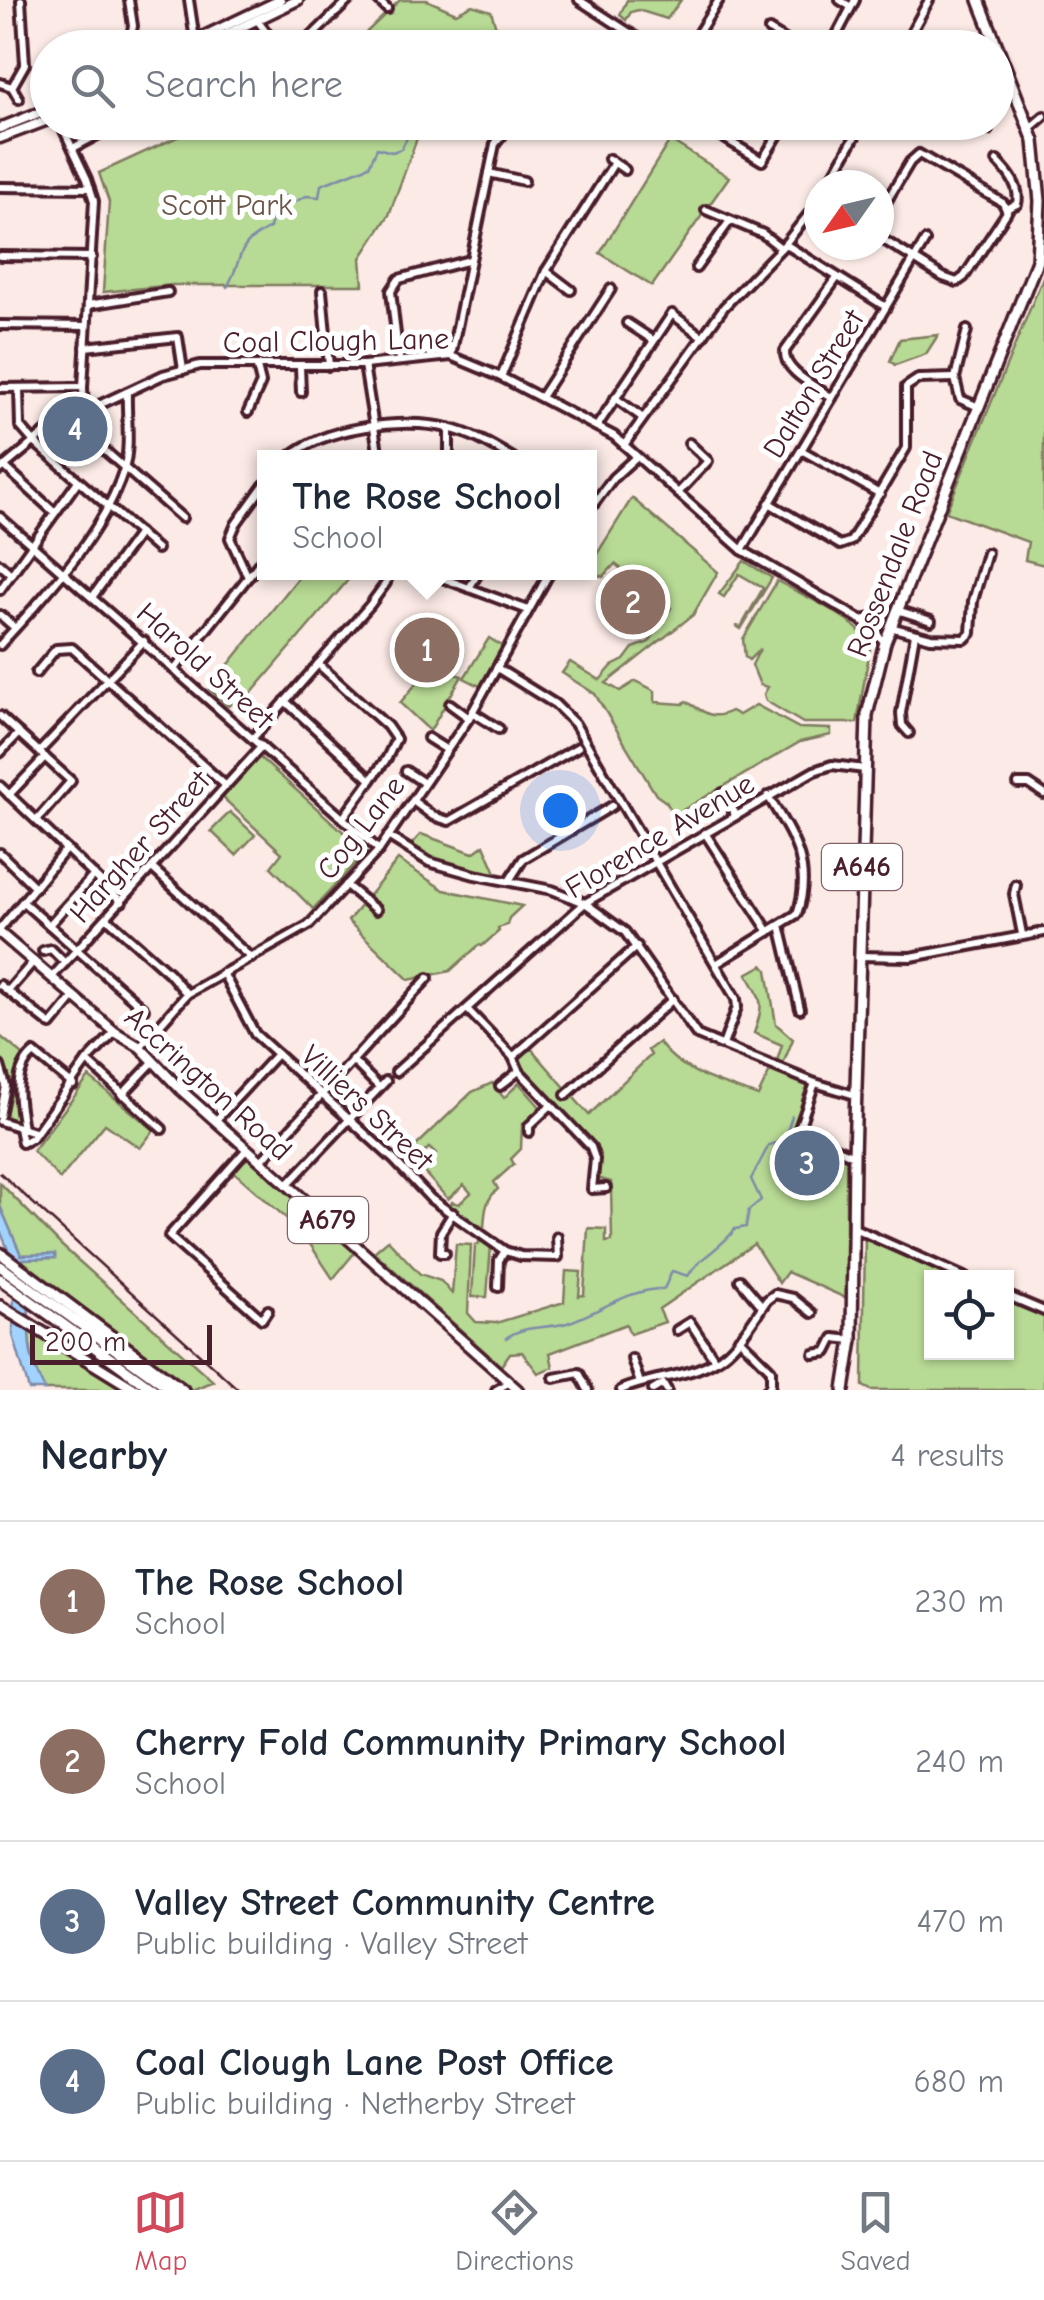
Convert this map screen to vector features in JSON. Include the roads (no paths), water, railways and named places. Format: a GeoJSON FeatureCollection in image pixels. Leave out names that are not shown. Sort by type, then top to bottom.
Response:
{"type":"FeatureCollection","features":[{"type":"Feature","properties":{"kind":"highway","name":"Rossendale Road"},"geometry":{"type":"LineString","coordinates":[[980,0],[991,30]]}},
{"type":"Feature","properties":{"kind":"highway","name":"Rossendale Road"},"geometry":{"type":"LineString","coordinates":[[845,1390],[852,1340],[855,1095],[871,689],[890,628],[1037,261],[1039,168],[1014,89]]}},
{"type":"Feature","properties":{"kind":"highway"},"geometry":{"type":"LineString","coordinates":[[0,1253],[184,1390]]}},
{"type":"Feature","properties":{"kind":"highway"},"geometry":{"type":"LineString","coordinates":[[0,1266],[172,1390]]}},
{"type":"Feature","properties":{"kind":"highway"},"geometry":{"type":"LineString","coordinates":[[0,1279],[154,1390]]}},
{"type":"Feature","properties":{"kind":"highway"},"geometry":{"type":"LineString","coordinates":[[0,1306],[136,1390]]}},
{"type":"Feature","properties":{"kind":"main road"},"geometry":{"type":"LineString","coordinates":[[254,17],[280,0]]}},
{"type":"Feature","properties":{"kind":"main road"},"geometry":{"type":"LineString","coordinates":[[226,30],[298,0]]}},
{"type":"Feature","properties":{"kind":"main road"},"geometry":{"type":"LineString","coordinates":[[0,128],[30,116]]}},
{"type":"Feature","properties":{"kind":"main road"},"geometry":{"type":"LineString","coordinates":[[0,138],[30,127]]}},
{"type":"Feature","properties":{"kind":"main road","name":"Accrington Road"},"geometry":{"type":"LineString","coordinates":[[0,931],[115,1032],[140,1047],[247,1149],[518,1390]]}},
{"type":"Feature","properties":{"kind":"street"},"geometry":{"type":"LineString","coordinates":[[12,88],[25,64],[20,0]]}},
{"type":"Feature","properties":{"kind":"street"},"geometry":{"type":"LineString","coordinates":[[130,0],[134,17],[131,30]]}},
{"type":"Feature","properties":{"kind":"street"},"geometry":{"type":"LineString","coordinates":[[189,0],[194,30]]}},
{"type":"Feature","properties":{"kind":"street"},"geometry":{"type":"LineString","coordinates":[[318,30],[349,0]]}},
{"type":"Feature","properties":{"kind":"street"},"geometry":{"type":"LineString","coordinates":[[378,0],[387,10]]}},
{"type":"Feature","properties":{"kind":"street"},"geometry":{"type":"LineString","coordinates":[[578,0],[625,30]]}},
{"type":"Feature","properties":{"kind":"street"},"geometry":{"type":"LineString","coordinates":[[700,30],[719,0]]}},
{"type":"Feature","properties":{"kind":"street"},"geometry":{"type":"LineString","coordinates":[[839,30],[853,4],[840,0]]}},
{"type":"Feature","properties":{"kind":"street"},"geometry":{"type":"LineString","coordinates":[[914,30],[930,0]]}},
{"type":"Feature","properties":{"kind":"street"},"geometry":{"type":"LineString","coordinates":[[254,17],[264,30]]}},
{"type":"Feature","properties":{"kind":"street"},"geometry":{"type":"LineString","coordinates":[[0,83],[12,88],[19,99]]}},
{"type":"Feature","properties":{"kind":"street"},"geometry":{"type":"LineString","coordinates":[[1029,128],[1044,116]]}},
{"type":"Feature","properties":{"kind":"street"},"geometry":{"type":"LineString","coordinates":[[69,140],[94,201],[81,414],[88,436],[182,518]]}},
{"type":"Feature","properties":{"kind":"street"},"geometry":{"type":"LineString","coordinates":[[73,148],[87,140]]}},
{"type":"Feature","properties":{"kind":"street"},"geometry":{"type":"LineString","coordinates":[[728,140],[762,161],[775,140]]}},
{"type":"Feature","properties":{"kind":"street"},"geometry":{"type":"LineString","coordinates":[[836,170],[852,140]]}},
{"type":"Feature","properties":{"kind":"street"},"geometry":{"type":"LineString","coordinates":[[451,356],[497,141]]}},
{"type":"Feature","properties":{"kind":"street"},"geometry":{"type":"LineString","coordinates":[[894,189],[919,154],[1003,203],[1006,209],[1004,218],[957,282],[894,248]]}},
{"type":"Feature","properties":{"kind":"street"},"geometry":{"type":"LineString","coordinates":[[501,377],[546,271],[612,161],[625,170]]}},
{"type":"Feature","properties":{"kind":"street"},"geometry":{"type":"LineString","coordinates":[[997,161],[1018,192],[1016,204],[1006,209]]}},
{"type":"Feature","properties":{"kind":"street"},"geometry":{"type":"LineString","coordinates":[[489,173],[524,180]]}},
{"type":"Feature","properties":{"kind":"street"},"geometry":{"type":"LineString","coordinates":[[0,187],[90,188]]}},
{"type":"Feature","properties":{"kind":"street"},"geometry":{"type":"LineString","coordinates":[[706,210],[763,234],[886,306]]}},
{"type":"Feature","properties":{"kind":"street"},"geometry":{"type":"LineString","coordinates":[[624,445],[724,308],[804,220]]}},
{"type":"Feature","properties":{"kind":"street"},"geometry":{"type":"LineString","coordinates":[[696,268],[729,222]]}},
{"type":"Feature","properties":{"kind":"street","name":"Dalton Street"},"geometry":{"type":"LineString","coordinates":[[742,550],[925,241]]}},
{"type":"Feature","properties":{"kind":"street"},"geometry":{"type":"LineString","coordinates":[[0,256],[92,257]]}},
{"type":"Feature","properties":{"kind":"street"},"geometry":{"type":"LineString","coordinates":[[399,360],[391,291],[394,284],[470,260]]}},
{"type":"Feature","properties":{"kind":"street"},"geometry":{"type":"LineString","coordinates":[[546,271],[572,290]]}},
{"type":"Feature","properties":{"kind":"street"},"geometry":{"type":"LineString","coordinates":[[832,398],[789,367],[784,358],[838,278]]}},
{"type":"Feature","properties":{"kind":"street"},"geometry":{"type":"LineString","coordinates":[[541,398],[610,289]]}},
{"type":"Feature","properties":{"kind":"street"},"geometry":{"type":"LineString","coordinates":[[322,291],[329,366]]}},
{"type":"Feature","properties":{"kind":"street"},"geometry":{"type":"LineString","coordinates":[[88,305],[168,292]]}},
{"type":"Feature","properties":{"kind":"street"},"geometry":{"type":"LineString","coordinates":[[597,426],[672,314],[703,336]]}},
{"type":"Feature","properties":{"kind":"street"},"geometry":{"type":"LineString","coordinates":[[626,323],[653,340]]}},
{"type":"Feature","properties":{"kind":"street"},"geometry":{"type":"LineString","coordinates":[[0,325],[86,326]]}},
{"type":"Feature","properties":{"kind":"street"},"geometry":{"type":"LineString","coordinates":[[967,330],[955,378],[960,398],[980,408]]}},
{"type":"Feature","properties":{"kind":"street"},"geometry":{"type":"LineString","coordinates":[[85,348],[178,337],[183,370]]}},
{"type":"Feature","properties":{"kind":"street","name":"Coal Clough Lane"},"geometry":{"type":"LineString","coordinates":[[2,468],[32,440],[81,414],[200,365],[364,365],[451,356],[597,426],[624,445],[742,550],[861,620],[885,642]]}},
{"type":"Feature","properties":{"kind":"street"},"geometry":{"type":"LineString","coordinates":[[364,365],[377,450]]}},
{"type":"Feature","properties":{"kind":"street"},"geometry":{"type":"LineString","coordinates":[[300,366],[301,392]]}},
{"type":"Feature","properties":{"kind":"street"},"geometry":{"type":"LineString","coordinates":[[248,412],[261,384],[257,367]]}},
{"type":"Feature","properties":{"kind":"street"},"geometry":{"type":"LineString","coordinates":[[769,503],[840,545],[846,544],[906,448],[906,387],[918,380],[955,378]]}},
{"type":"Feature","properties":{"kind":"street"},"geometry":{"type":"LineString","coordinates":[[0,388],[83,387]]}},
{"type":"Feature","properties":{"kind":"street"},"geometry":{"type":"LineString","coordinates":[[19,388],[20,426],[157,549]]}},
{"type":"Feature","properties":{"kind":"street"},"geometry":{"type":"LineString","coordinates":[[0,645],[65,572],[108,505],[125,466],[127,392]]}},
{"type":"Feature","properties":{"kind":"street"},"geometry":{"type":"LineString","coordinates":[[615,398],[644,418]]}},
{"type":"Feature","properties":{"kind":"street"},"geometry":{"type":"LineString","coordinates":[[297,450],[328,435],[414,422],[449,428],[491,450]]}},
{"type":"Feature","properties":{"kind":"street"},"geometry":{"type":"LineString","coordinates":[[449,428],[449,450]]}},
{"type":"Feature","properties":{"kind":"street"},"geometry":{"type":"LineString","coordinates":[[678,493],[708,462],[689,442]]}},
{"type":"Feature","properties":{"kind":"street"},"geometry":{"type":"LineString","coordinates":[[800,450],[880,494]]}},
{"type":"Feature","properties":{"kind":"street"},"geometry":{"type":"LineString","coordinates":[[597,500],[636,457]]}},
{"type":"Feature","properties":{"kind":"street"},"geometry":{"type":"LineString","coordinates":[[2,468],[55,512]]}},
{"type":"Feature","properties":{"kind":"street"},"geometry":{"type":"LineString","coordinates":[[0,590],[78,480]]}},
{"type":"Feature","properties":{"kind":"street"},"geometry":{"type":"LineString","coordinates":[[248,577],[230,538],[257,495]]}},
{"type":"Feature","properties":{"kind":"street","name":"Harold Street"},"geometry":{"type":"LineString","coordinates":[[0,517],[379,850]]}},
{"type":"Feature","properties":{"kind":"street"},"geometry":{"type":"LineString","coordinates":[[93,596],[139,533]]}},
{"type":"Feature","properties":{"kind":"street"},"geometry":{"type":"LineString","coordinates":[[890,628],[949,641],[965,639],[970,634],[987,552]]}},
{"type":"Feature","properties":{"kind":"street"},"geometry":{"type":"LineString","coordinates":[[0,564],[11,574]]}},
{"type":"Feature","properties":{"kind":"street"},"geometry":{"type":"LineString","coordinates":[[175,669],[257,566]]}},
{"type":"Feature","properties":{"kind":"street"},"geometry":{"type":"LineString","coordinates":[[253,738],[370,605],[387,580]]}},
{"type":"Feature","properties":{"kind":"street"},"geometry":{"type":"LineString","coordinates":[[448,580],[529,610]]}},
{"type":"Feature","properties":{"kind":"street"},"geometry":{"type":"LineString","coordinates":[[469,588],[474,580]]}},
{"type":"Feature","properties":{"kind":"street","name":"Cog Lane"},"geometry":{"type":"LineString","coordinates":[[140,1047],[186,994],[309,925],[379,850],[471,715],[546,580]]}},
{"type":"Feature","properties":{"kind":"street"},"geometry":{"type":"LineString","coordinates":[[897,610],[931,621]]}},
{"type":"Feature","properties":{"kind":"street"},"geometry":{"type":"LineString","coordinates":[[0,615],[15,628]]}},
{"type":"Feature","properties":{"kind":"street"},"geometry":{"type":"LineString","coordinates":[[861,620],[884,616]]}},
{"type":"Feature","properties":{"kind":"street"},"geometry":{"type":"LineString","coordinates":[[909,734],[902,725],[901,713],[915,634]]}},
{"type":"Feature","properties":{"kind":"street"},"geometry":{"type":"LineString","coordinates":[[9,795],[144,642]]}},
{"type":"Feature","properties":{"kind":"street"},"geometry":{"type":"LineString","coordinates":[[36,673],[56,649],[72,648],[225,785]]}},
{"type":"Feature","properties":{"kind":"street"},"geometry":{"type":"LineString","coordinates":[[318,664],[387,726],[396,739],[343,818]]}},
{"type":"Feature","properties":{"kind":"street"},"geometry":{"type":"LineString","coordinates":[[497,668],[555,704],[575,724],[716,964],[737,1007],[723,1045]]}},
{"type":"Feature","properties":{"kind":"street"},"geometry":{"type":"LineString","coordinates":[[286,701],[371,780]]}},
{"type":"Feature","properties":{"kind":"street"},"geometry":{"type":"LineString","coordinates":[[450,704],[499,729]]}},
{"type":"Feature","properties":{"kind":"street"},"geometry":{"type":"LineString","coordinates":[[0,716],[71,781],[36,821]]}},
{"type":"Feature","properties":{"kind":"street"},"geometry":{"type":"LineString","coordinates":[[0,752],[19,733]]}},
{"type":"Feature","properties":{"kind":"street"},"geometry":{"type":"LineString","coordinates":[[428,738],[447,750]]}},
{"type":"Feature","properties":{"kind":"street","name":"Hargher Street"},"geometry":{"type":"LineString","coordinates":[[52,977],[262,746]]}},
{"type":"Feature","properties":{"kind":"street"},"geometry":{"type":"LineString","coordinates":[[413,801],[433,816],[450,820],[578,747]]}},
{"type":"Feature","properties":{"kind":"street","name":"Florence Avenue"},"geometry":{"type":"LineString","coordinates":[[396,1072],[585,903],[814,771],[832,765],[865,769]]}},
{"type":"Feature","properties":{"kind":"street"},"geometry":{"type":"LineString","coordinates":[[406,772],[424,783]]}},
{"type":"Feature","properties":{"kind":"street"},"geometry":{"type":"LineString","coordinates":[[1018,784],[1029,784],[1044,794]]}},
{"type":"Feature","properties":{"kind":"street"},"geometry":{"type":"LineString","coordinates":[[0,786],[122,902]]}},
{"type":"Feature","properties":{"kind":"street"},"geometry":{"type":"LineString","coordinates":[[723,792],[735,816]]}},
{"type":"Feature","properties":{"kind":"street"},"geometry":{"type":"LineString","coordinates":[[716,964],[797,914],[802,900],[800,852],[768,796]]}},
{"type":"Feature","properties":{"kind":"street"},"geometry":{"type":"LineString","coordinates":[[509,882],[524,859],[612,806]]}},
{"type":"Feature","properties":{"kind":"street"},"geometry":{"type":"LineString","coordinates":[[704,832],[768,932]]}},
{"type":"Feature","properties":{"kind":"street"},"geometry":{"type":"LineString","coordinates":[[388,836],[430,862],[552,890],[585,903],[605,915],[637,946],[698,1034],[815,1084],[855,1095]]}},
{"type":"Feature","properties":{"kind":"street"},"geometry":{"type":"LineString","coordinates":[[0,931],[66,849]]}},
{"type":"Feature","properties":{"kind":"street"},"geometry":{"type":"LineString","coordinates":[[0,853],[35,887]]}},
{"type":"Feature","properties":{"kind":"street"},"geometry":{"type":"LineString","coordinates":[[152,868],[251,958]]}},
{"type":"Feature","properties":{"kind":"street"},"geometry":{"type":"LineString","coordinates":[[48,925],[94,876]]}},
{"type":"Feature","properties":{"kind":"street"},"geometry":{"type":"LineString","coordinates":[[346,885],[376,910]]}},
{"type":"Feature","properties":{"kind":"street"},"geometry":{"type":"LineString","coordinates":[[1016,885],[1014,894],[1022,934]]}},
{"type":"Feature","properties":{"kind":"street"},"geometry":{"type":"LineString","coordinates":[[22,902],[144,1008]]}},
{"type":"Feature","properties":{"kind":"street"},"geometry":{"type":"LineString","coordinates":[[107,918],[169,973],[186,994]]}},
{"type":"Feature","properties":{"kind":"street"},"geometry":{"type":"LineString","coordinates":[[780,925],[800,1009]]}},
{"type":"Feature","properties":{"kind":"street"},"geometry":{"type":"LineString","coordinates":[[860,956],[911,956],[1044,932]]}},
{"type":"Feature","properties":{"kind":"street"},"geometry":{"type":"LineString","coordinates":[[512,1057],[637,946]]}},
{"type":"Feature","properties":{"kind":"street"},"geometry":{"type":"LineString","coordinates":[[43,952],[51,949],[65,963]]}},
{"type":"Feature","properties":{"kind":"street"},"geometry":{"type":"LineString","coordinates":[[8,992],[34,961]]}},
{"type":"Feature","properties":{"kind":"street","name":"Villiers Street"},"geometry":{"type":"LineString","coordinates":[[224,974],[251,1029],[431,1199],[505,1251],[558,1257],[558,1236]]}},
{"type":"Feature","properties":{"kind":"street"},"geometry":{"type":"LineString","coordinates":[[261,1161],[428,978]]}},
{"type":"Feature","properties":{"kind":"street"},"geometry":{"type":"LineString","coordinates":[[0,985],[51,1025],[74,997]]}},
{"type":"Feature","properties":{"kind":"street"},"geometry":{"type":"LineString","coordinates":[[566,1095],[673,998]]}},
{"type":"Feature","properties":{"kind":"street"},"geometry":{"type":"LineString","coordinates":[[468,1010],[512,1057],[518,1071],[591,1146],[592,1189],[606,1188]]}},
{"type":"Feature","properties":{"kind":"street"},"geometry":{"type":"LineString","coordinates":[[73,1085],[34,1053],[30,1055],[18,1083],[22,1143],[33,1137],[73,1085],[87,1061],[115,1032]]}},
{"type":"Feature","properties":{"kind":"street"},"geometry":{"type":"LineString","coordinates":[[216,1120],[277,1054]]}},
{"type":"Feature","properties":{"kind":"street"},"geometry":{"type":"LineString","coordinates":[[288,1185],[382,1084],[352,1060]]}},
{"type":"Feature","properties":{"kind":"street"},"geometry":{"type":"LineString","coordinates":[[87,1061],[162,1129]]}},
{"type":"Feature","properties":{"kind":"street"},"geometry":{"type":"LineString","coordinates":[[122,1095],[153,1062]]}},
{"type":"Feature","properties":{"kind":"street"},"geometry":{"type":"LineString","coordinates":[[0,1066],[6,1086],[0,1119],[34,1132]]}},
{"type":"Feature","properties":{"kind":"street"},"geometry":{"type":"LineString","coordinates":[[500,1086],[518,1071]]}},
{"type":"Feature","properties":{"kind":"street"},"geometry":{"type":"LineString","coordinates":[[815,1084],[800,1128],[804,1134],[854,1156]]}},
{"type":"Feature","properties":{"kind":"street"},"geometry":{"type":"LineString","coordinates":[[529,1132],[528,1126],[551,1105]]}},
{"type":"Feature","properties":{"kind":"street"},"geometry":{"type":"LineString","coordinates":[[247,1149],[169,1236],[262,1319],[268,1310]]}},
{"type":"Feature","properties":{"kind":"street"},"geometry":{"type":"LineString","coordinates":[[445,1253],[440,1253],[441,1232],[452,1212]]}},
{"type":"Feature","properties":{"kind":"street"},"geometry":{"type":"LineString","coordinates":[[854,1228],[948,1270]]}},
{"type":"Feature","properties":{"kind":"street"},"geometry":{"type":"LineString","coordinates":[[498,1287],[498,1260],[505,1251]]}},
{"type":"Feature","properties":{"kind":"street"},"geometry":{"type":"LineString","coordinates":[[740,1280],[763,1306]]}},
{"type":"Feature","properties":{"kind":"street"},"geometry":{"type":"LineString","coordinates":[[620,1390],[716,1360],[776,1294],[793,1298],[812,1314]]}},
{"type":"Feature","properties":{"kind":"street"},"geometry":{"type":"LineString","coordinates":[[1014,1298],[1044,1311]]}},
{"type":"Feature","properties":{"kind":"street"},"geometry":{"type":"LineString","coordinates":[[678,1330],[690,1322],[716,1360]]}},
{"type":"Feature","properties":{"kind":"street"},"geometry":{"type":"LineString","coordinates":[[739,1338],[771,1370],[767,1390]]}},
{"type":"Feature","properties":{"kind":"street"},"geometry":{"type":"LineString","coordinates":[[814,1354],[827,1352],[834,1338],[852,1340]]}},
{"type":"Feature","properties":{"kind":"street"},"geometry":{"type":"LineString","coordinates":[[632,1359],[640,1383]]}},
{"type":"Feature","properties":{"kind":"street"},"geometry":{"type":"LineString","coordinates":[[554,1378],[579,1373],[588,1390]]}},
{"type":"Feature","properties":{"kind":"street"},"geometry":{"type":"LineString","coordinates":[[496,1390],[512,1382]]}},
{"type":"Feature","properties":{"kind":"street"},"geometry":{"type":"LineString","coordinates":[[653,1390],[665,1387]]}},
{"type":"Feature","properties":{"kind":"water"},"geometry":{"type":"Polygon","coordinates":[[[0,1206],[21,1255],[55,1254],[55,1258],[23,1259],[29,1341],[45,1390],[29,1390],[13,1335],[14,1284],[9,1252],[0,1230],[0,1206]]]}},
{"type":"Feature","properties":{"kind":"waterway"},"geometry":{"type":"LineString","coordinates":[[493,30],[524,30]]}},
{"type":"Feature","properties":{"kind":"waterway"},"geometry":{"type":"LineString","coordinates":[[227,287],[245,247],[270,228],[276,204],[285,196],[295,202],[306,196],[319,197],[321,185],[369,166],[377,148],[392,152],[401,149],[406,140]]}},
{"type":"Feature","properties":{"kind":"waterway"},"geometry":{"type":"LineString","coordinates":[[506,1338],[529,1329],[567,1323],[639,1292],[664,1289],[672,1271],[688,1276],[735,1229],[746,1227],[749,1210],[761,1200],[751,1179],[769,1145],[784,1141],[792,1116]]}},
{"type":"Feature","properties":{"kind":"railway"},"geometry":{"type":"LineString","coordinates":[[0,1173],[239,1390]]}},
{"type":"Feature","properties":{"kind":"place","name":"Coal Clough Lane Post Office"},"geometry":{"type":"Point","coordinates":[75,429]}},
{"type":"Feature","properties":{"kind":"place","name":"Cherry Fold Community Primary School"},"geometry":{"type":"Point","coordinates":[633,602]}},
{"type":"Feature","properties":{"kind":"place","name":"The Rose School"},"geometry":{"type":"Point","coordinates":[427,650]}},
{"type":"Feature","properties":{"kind":"place","name":"Valley Street Community Centre"},"geometry":{"type":"Point","coordinates":[807,1163]}},
{"type":"Feature","properties":{"kind":"park label","name":"Scott Park"},"geometry":{"type":"Point","coordinates":[227,205]}}]}
